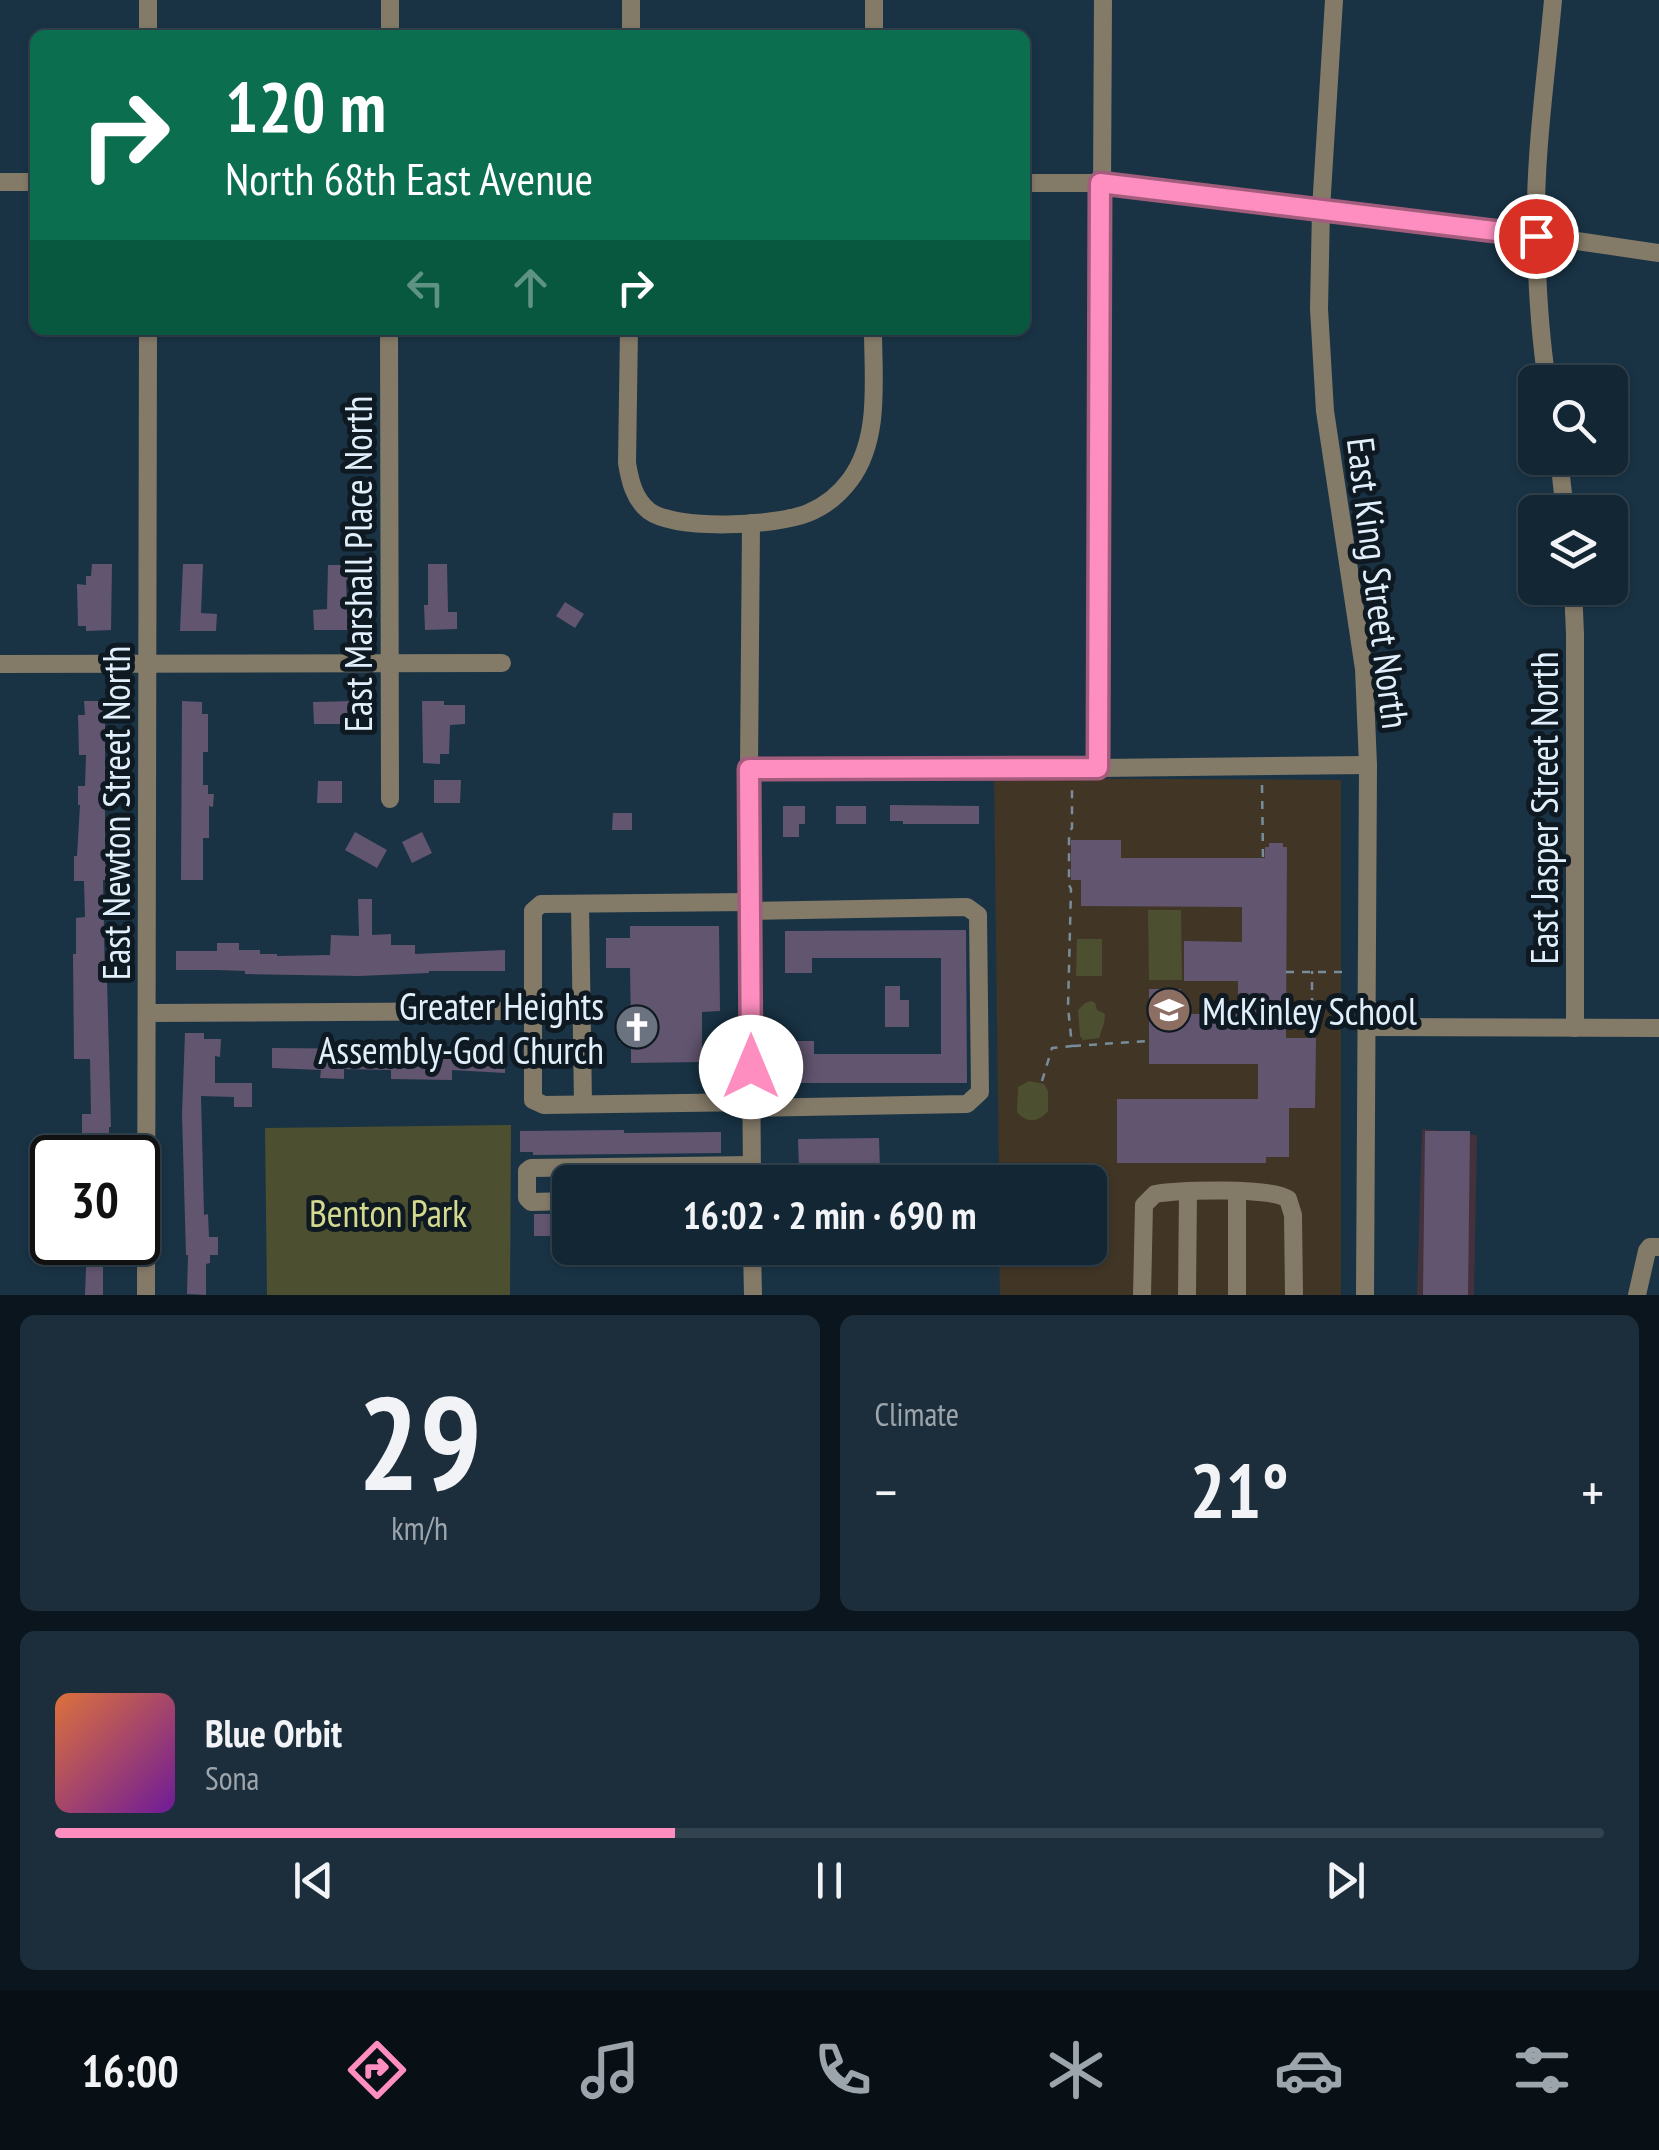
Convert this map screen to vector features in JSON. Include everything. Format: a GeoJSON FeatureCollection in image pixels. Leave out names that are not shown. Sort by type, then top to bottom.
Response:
{"type":"FeatureCollection","features":[{"type":"Feature","properties":{"kind":"street"},"geometry":{"type":"LineString","coordinates":[[148,0],[148,30]]}},
{"type":"Feature","properties":{"kind":"street"},"geometry":{"type":"LineString","coordinates":[[390,0],[390,30]]}},
{"type":"Feature","properties":{"kind":"street"},"geometry":{"type":"LineString","coordinates":[[631,0],[631,30]]}},
{"type":"Feature","properties":{"kind":"street"},"geometry":{"type":"LineString","coordinates":[[874,0],[874,30]]}},
{"type":"Feature","properties":{"kind":"street"},"geometry":{"type":"LineString","coordinates":[[1098,768],[1102,0]]}},
{"type":"Feature","properties":{"kind":"street","name":"East King Street North"},"geometry":{"type":"LineString","coordinates":[[1334,0],[1319,309],[1325,412],[1364,669],[1368,765],[1365,1295]]}},
{"type":"Feature","properties":{"kind":"street"},"geometry":{"type":"LineString","coordinates":[[1545,365],[1536,236],[1538,164],[1553,0]]}},
{"type":"Feature","properties":{"kind":"street"},"geometry":{"type":"LineString","coordinates":[[0,182],[30,182]]}},
{"type":"Feature","properties":{"kind":"street"},"geometry":{"type":"LineString","coordinates":[[1030,182],[1100,183],[1659,253]]}},
{"type":"Feature","properties":{"kind":"street","name":"East Newton Street North"},"geometry":{"type":"LineString","coordinates":[[146,1295],[148,335]]}},
{"type":"Feature","properties":{"kind":"street","name":"East Marshall Place North"},"geometry":{"type":"LineString","coordinates":[[389,335],[390,798]]}},
{"type":"Feature","properties":{"kind":"street"},"geometry":{"type":"LineString","coordinates":[[629,335],[627,463],[638,499],[646,509],[673,522],[751,523],[805,515],[836,497],[852,478],[872,422],[873,335]]}},
{"type":"Feature","properties":{"kind":"street"},"geometry":{"type":"LineString","coordinates":[[751,523],[749,769],[754,1165]]}},
{"type":"Feature","properties":{"kind":"street","name":"East Jasper Street North"},"geometry":{"type":"LineString","coordinates":[[1574,605],[1575,1028]]}},
{"type":"Feature","properties":{"kind":"street"},"geometry":{"type":"LineString","coordinates":[[0,664],[502,663]]}},
{"type":"Feature","properties":{"kind":"street"},"geometry":{"type":"LineString","coordinates":[[749,769],[1368,765]]}},
{"type":"Feature","properties":{"kind":"street"},"geometry":{"type":"LineString","coordinates":[[541,904],[580,904],[967,906],[978,916],[980,1092],[967,1104],[544,1104],[533,1100],[533,911],[541,904]]}},
{"type":"Feature","properties":{"kind":"street"},"geometry":{"type":"LineString","coordinates":[[580,904],[583,1103]]}},
{"type":"Feature","properties":{"kind":"street"},"geometry":{"type":"LineString","coordinates":[[148,1013],[533,1011]]}},
{"type":"Feature","properties":{"kind":"street"},"geometry":{"type":"LineString","coordinates":[[1367,1028],[1659,1028]]}},
{"type":"Feature","properties":{"kind":"street"},"geometry":{"type":"LineString","coordinates":[[552,1169],[530,1168],[527,1198],[531,1202],[552,1201]]}},
{"type":"Feature","properties":{"kind":"street"},"geometry":{"type":"LineString","coordinates":[[1187,1295],[1188,1192]]}},
{"type":"Feature","properties":{"kind":"street"},"geometry":{"type":"LineString","coordinates":[[1238,1192],[1238,1295]]}},
{"type":"Feature","properties":{"kind":"street"},"geometry":{"type":"LineString","coordinates":[[1142,1295],[1144,1205],[1155,1194],[1238,1192],[1274,1193],[1288,1199],[1294,1214],[1294,1295]]}},
{"type":"Feature","properties":{"kind":"street"},"geometry":{"type":"LineString","coordinates":[[1637,1295],[1647,1251],[1659,1247]]}},
{"type":"Feature","properties":{"kind":"street"},"geometry":{"type":"LineString","coordinates":[[752,1265],[753,1295]]}},
{"type":"Feature","properties":{"kind":"path"},"geometry":{"type":"LineString","coordinates":[[1262,767],[1262,858]]}},
{"type":"Feature","properties":{"kind":"path"},"geometry":{"type":"LineString","coordinates":[[1072,768],[1068,1007],[1072,1046]]}},
{"type":"Feature","properties":{"kind":"path"},"geometry":{"type":"LineString","coordinates":[[1286,972],[1367,972]]}},
{"type":"Feature","properties":{"kind":"path"},"geometry":{"type":"LineString","coordinates":[[1312,972],[1312,1038]]}},
{"type":"Feature","properties":{"kind":"path"},"geometry":{"type":"LineString","coordinates":[[1042,1081],[1052,1048],[1148,1041]]}},
{"type":"Feature","properties":{"kind":"shaded area","name":"McKinley School"},"geometry":{"type":"Polygon","coordinates":[[[994,778],[1341,780],[1341,1295],[1000,1295],[999,1265],[1107,1265],[1107,1165],[999,1165],[994,778]]]}},
{"type":"Feature","properties":{"kind":"shaded area"},"geometry":{"type":"Polygon","coordinates":[[[1422,1129],[1477,1135],[1474,1295],[1417,1295],[1422,1129]]]}},
{"type":"Feature","properties":{"kind":"green space"},"geometry":{"type":"Polygon","coordinates":[[[1148,910],[1181,910],[1182,980],[1149,980],[1148,910]]]}},
{"type":"Feature","properties":{"kind":"green space"},"geometry":{"type":"Polygon","coordinates":[[[1077,939],[1102,939],[1102,976],[1076,976],[1077,939]]]}},
{"type":"Feature","properties":{"kind":"green space"},"geometry":{"type":"Polygon","coordinates":[[[1091,1001],[1105,1014],[1104,1023],[1099,1038],[1083,1040],[1078,1010],[1091,1001]]]}},
{"type":"Feature","properties":{"kind":"green space"},"geometry":{"type":"Polygon","coordinates":[[[1029,1081],[1044,1084],[1048,1091],[1048,1111],[1033,1120],[1017,1112],[1018,1087],[1029,1081]]]}},
{"type":"Feature","properties":{"kind":"green space","name":"Benton Park"},"geometry":{"type":"Polygon","coordinates":[[[511,1125],[510,1295],[267,1295],[265,1128],[511,1125]]]}},
{"type":"Feature","properties":{"kind":"building"},"geometry":{"type":"Polygon","coordinates":[[[92,564],[112,564],[111,630],[86,631],[86,626],[78,626],[77,584],[86,585],[92,564]]]}},
{"type":"Feature","properties":{"kind":"building"},"geometry":{"type":"Polygon","coordinates":[[[183,564],[203,564],[201,613],[217,614],[216,631],[180,631],[183,564]]]}},
{"type":"Feature","properties":{"kind":"building"},"geometry":{"type":"Polygon","coordinates":[[[428,564],[447,564],[448,612],[457,612],[457,629],[425,630],[428,564]]]}},
{"type":"Feature","properties":{"kind":"building"},"geometry":{"type":"Polygon","coordinates":[[[328,565],[352,565],[352,580],[346,580],[348,630],[314,630],[313,610],[327,609],[328,565]]]}},
{"type":"Feature","properties":{"kind":"building"},"geometry":{"type":"Polygon","coordinates":[[[565,602],[584,614],[575,628],[556,616],[565,602]]]}},
{"type":"Feature","properties":{"kind":"building"},"geometry":{"type":"Polygon","coordinates":[[[84,701],[105,701],[105,856],[110,856],[110,880],[103,880],[109,1135],[82,1135],[82,1114],[91,1114],[90,1059],[74,1059],[73,954],[76,918],[85,917],[84,881],[74,881],[78,786],[85,786],[86,755],[79,755],[78,715],[85,715],[84,701]]]}},
{"type":"Feature","properties":{"kind":"building"},"geometry":{"type":"Polygon","coordinates":[[[182,701],[202,702],[202,714],[208,714],[203,785],[208,785],[208,794],[214,794],[213,807],[209,806],[209,838],[203,838],[203,880],[181,880],[182,701]]]}},
{"type":"Feature","properties":{"kind":"building"},"geometry":{"type":"Polygon","coordinates":[[[353,701],[353,724],[314,724],[313,702],[353,701]]]}},
{"type":"Feature","properties":{"kind":"building"},"geometry":{"type":"Polygon","coordinates":[[[422,701],[465,705],[465,724],[450,725],[449,754],[440,754],[440,764],[423,763],[422,701]]]}},
{"type":"Feature","properties":{"kind":"building"},"geometry":{"type":"Polygon","coordinates":[[[434,780],[461,780],[460,803],[434,803],[434,780]]]}},
{"type":"Feature","properties":{"kind":"building"},"geometry":{"type":"Polygon","coordinates":[[[318,781],[342,781],[342,803],[317,803],[318,781]]]}},
{"type":"Feature","properties":{"kind":"building"},"geometry":{"type":"Polygon","coordinates":[[[890,805],[979,806],[979,824],[903,824],[890,821],[890,805]]]}},
{"type":"Feature","properties":{"kind":"building"},"geometry":{"type":"Polygon","coordinates":[[[783,806],[805,806],[805,824],[799,824],[799,837],[783,837],[783,806]]]}},
{"type":"Feature","properties":{"kind":"building"},"geometry":{"type":"Polygon","coordinates":[[[836,806],[866,806],[866,824],[836,824],[836,806]]]}},
{"type":"Feature","properties":{"kind":"building"},"geometry":{"type":"Polygon","coordinates":[[[613,813],[632,813],[632,830],[612,830],[613,813]]]}},
{"type":"Feature","properties":{"kind":"building"},"geometry":{"type":"Polygon","coordinates":[[[355,832],[387,850],[377,868],[345,850],[355,832]]]}},
{"type":"Feature","properties":{"kind":"building"},"geometry":{"type":"Polygon","coordinates":[[[422,832],[432,853],[412,863],[402,842],[422,832]]]}},
{"type":"Feature","properties":{"kind":"building"},"geometry":{"type":"Polygon","coordinates":[[[1071,840],[1121,840],[1121,858],[1265,858],[1269,843],[1283,843],[1287,847],[1286,1038],[1316,1038],[1315,1108],[1289,1108],[1289,1157],[1266,1157],[1266,1163],[1117,1163],[1117,1099],[1258,1099],[1258,1064],[1149,1064],[1149,989],[1181,989],[1181,1014],[1238,1014],[1238,981],[1184,981],[1184,941],[1242,942],[1242,907],[1081,906],[1081,880],[1071,880],[1071,840]]]}},
{"type":"Feature","properties":{"kind":"building"},"geometry":{"type":"Polygon","coordinates":[[[358,899],[372,899],[372,935],[391,934],[391,945],[415,945],[415,954],[505,950],[505,971],[359,976],[176,970],[176,951],[217,951],[217,943],[239,943],[239,950],[260,950],[260,954],[277,956],[330,955],[331,935],[359,936],[358,899]]]}},
{"type":"Feature","properties":{"kind":"building"},"geometry":{"type":"Polygon","coordinates":[[[630,926],[719,926],[720,1011],[702,1012],[702,1062],[631,1063],[631,1042],[619,1042],[619,1026],[631,1026],[630,968],[606,968],[606,938],[630,938],[630,926]]]}},
{"type":"Feature","properties":{"kind":"building"},"geometry":{"type":"Polygon","coordinates":[[[966,930],[967,1083],[785,1083],[785,1041],[814,1041],[814,1054],[941,1054],[941,958],[812,958],[812,973],[785,973],[785,931],[966,930]]]}},
{"type":"Feature","properties":{"kind":"building"},"geometry":{"type":"Polygon","coordinates":[[[885,986],[900,986],[900,1000],[909,1000],[909,1027],[885,1027],[885,986]]]}},
{"type":"Feature","properties":{"kind":"building"},"geometry":{"type":"Polygon","coordinates":[[[185,1033],[204,1033],[204,1039],[221,1039],[220,1057],[215,1056],[215,1083],[252,1083],[252,1107],[234,1107],[234,1097],[201,1096],[204,1215],[208,1214],[209,1237],[218,1237],[218,1255],[210,1255],[210,1263],[206,1264],[206,1295],[187,1294],[182,1114],[185,1033]]]}},
{"type":"Feature","properties":{"kind":"building"},"geometry":{"type":"Polygon","coordinates":[[[391,1043],[425,1044],[425,1052],[505,1054],[505,1073],[452,1070],[452,1080],[391,1079],[391,1070],[344,1069],[344,1079],[320,1078],[321,1070],[272,1068],[272,1048],[391,1049],[391,1043]]]}},
{"type":"Feature","properties":{"kind":"building"},"geometry":{"type":"Polygon","coordinates":[[[520,1131],[721,1132],[721,1153],[520,1152],[520,1131]]]}},
{"type":"Feature","properties":{"kind":"building"},"geometry":{"type":"Polygon","coordinates":[[[1425,1131],[1470,1131],[1468,1295],[1423,1295],[1425,1131]]]}},
{"type":"Feature","properties":{"kind":"building"},"geometry":{"type":"Polygon","coordinates":[[[879,1138],[880,1165],[799,1165],[798,1139],[879,1138]]]}},
{"type":"Feature","properties":{"kind":"building"},"geometry":{"type":"Polygon","coordinates":[[[534,1214],[552,1214],[552,1236],[534,1236],[534,1214]]]}},
{"type":"Feature","properties":{"kind":"building"},"geometry":{"type":"Polygon","coordinates":[[[86,1265],[103,1265],[103,1295],[85,1295],[86,1265]]]}},
{"type":"Feature","properties":{"kind":"place","name":"McKinley School"},"geometry":{"type":"Point","coordinates":[1169,1010]}},
{"type":"Feature","properties":{"kind":"place","name":"Greater Heights Assembly-God Church"},"geometry":{"type":"Point","coordinates":[637,1027]}},
{"type":"Feature","properties":{"kind":"route"},"geometry":{"type":"LineString","coordinates":[[751,1067],[749,769],[1098,768],[1100,183],[1536,236]]}}]}
